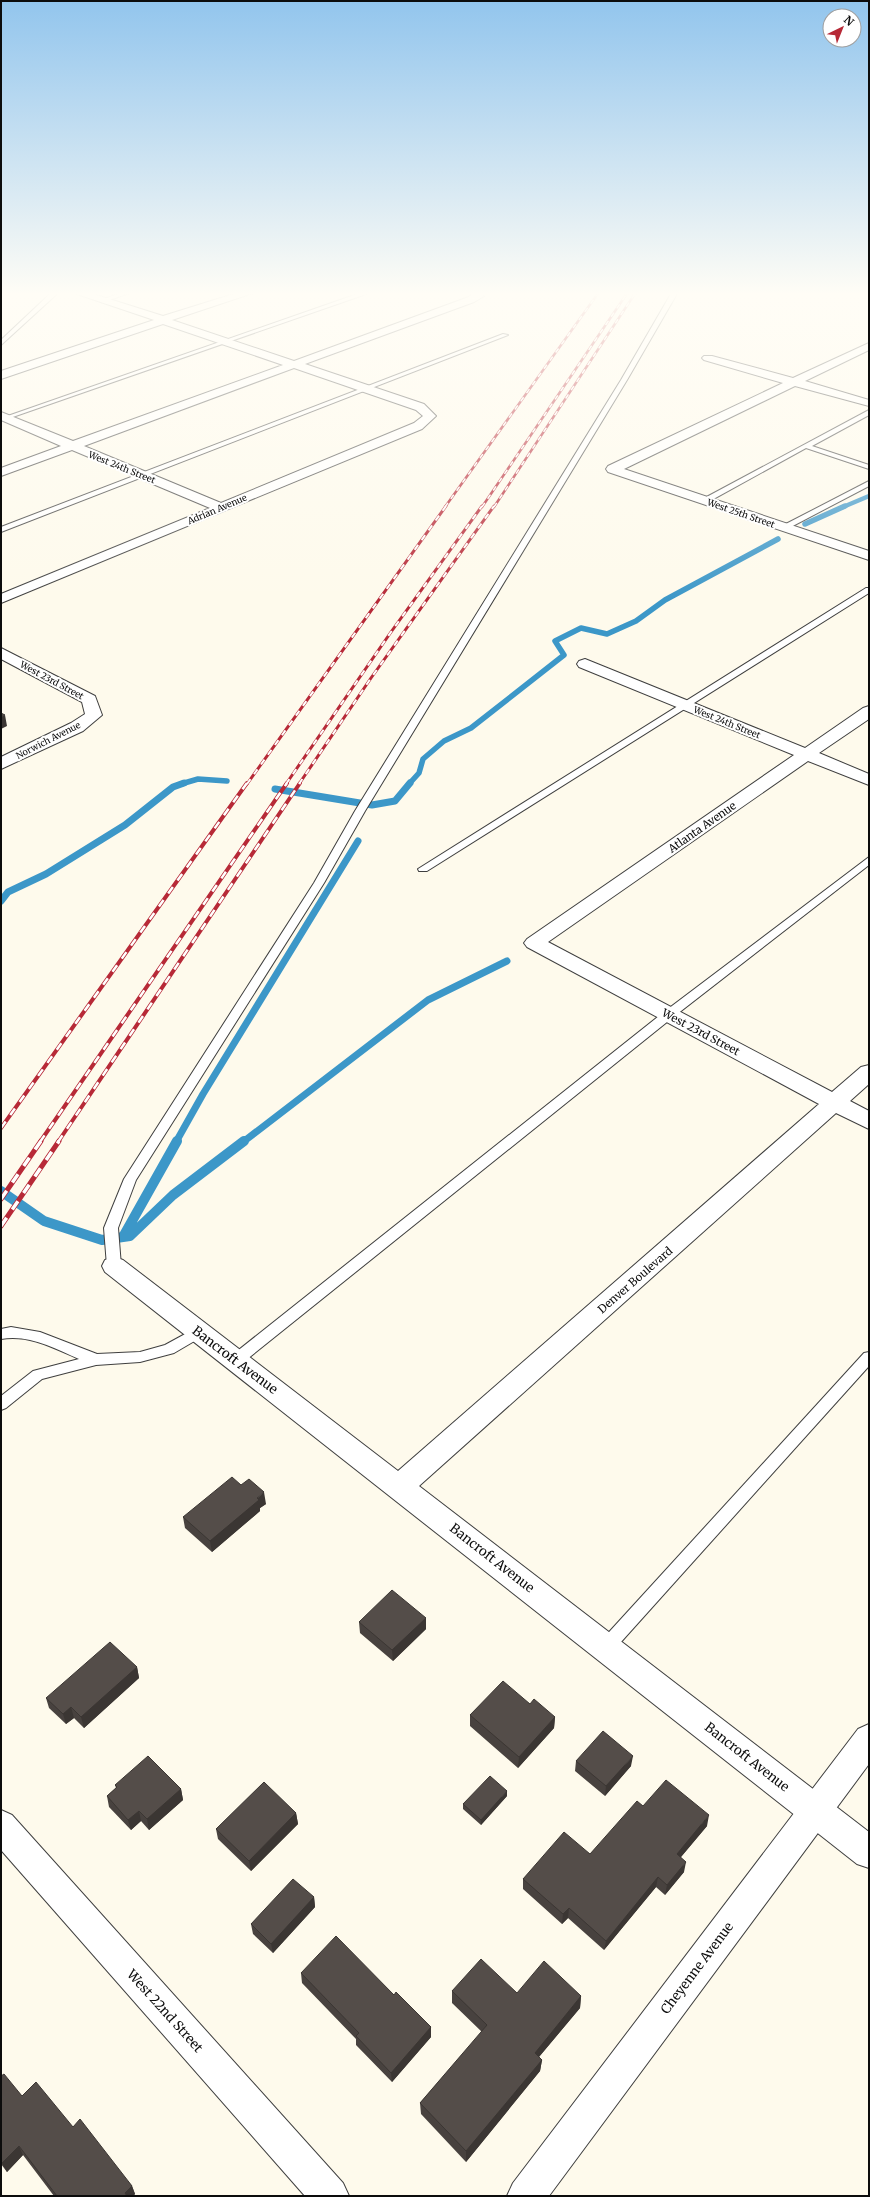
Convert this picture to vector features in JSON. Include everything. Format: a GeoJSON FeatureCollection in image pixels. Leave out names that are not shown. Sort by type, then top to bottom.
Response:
{"type":"FeatureCollection","features":[{"type":"Feature","properties":{"kind":"street"},"geometry":{"type":"LineString","coordinates":[[1,472],[211,395]]}},
{"type":"Feature","properties":{"kind":"street","name":"Adrian Avenue"},"geometry":{"type":"LineString","coordinates":[[1,599],[418,426],[430,416],[420,407],[383,395]]}},
{"type":"Feature","properties":{"kind":"street","name":"West 25th Street"},"geometry":{"type":"LineString","coordinates":[[765,395],[613,469],[869,556]]}},
{"type":"Feature","properties":{"kind":"street"},"geometry":{"type":"LineString","coordinates":[[832,395],[869,406]]}},
{"type":"Feature","properties":{"kind":"street","name":"West 24th Street"},"geometry":{"type":"LineString","coordinates":[[3,417],[220,507]]}},
{"type":"Feature","properties":{"kind":"street","name":"West 23rd Street"},"geometry":{"type":"LineString","coordinates":[[1,653],[89,699],[94,715]]}},
{"type":"Feature","properties":{"kind":"street","name":"West 24th Street"},"geometry":{"type":"LineString","coordinates":[[585,664],[869,780]]}},
{"type":"Feature","properties":{"kind":"street","name":"Atlanta Avenue"},"geometry":{"type":"LineString","coordinates":[[534,943],[869,711]]}},
{"type":"Feature","properties":{"kind":"street","name":"Norwich Avenue"},"geometry":{"type":"LineString","coordinates":[[1,764],[77,727],[94,715]]}},
{"type":"Feature","properties":{"kind":"street","name":"West 23rd Street"},"geometry":{"type":"LineString","coordinates":[[534,943],[869,1121]]}},
{"type":"Feature","properties":{"kind":"street","name":"Denver Boulevard"},"geometry":{"type":"LineString","coordinates":[[399,1487],[836,1104],[869,1072]]}},
{"type":"Feature","properties":{"kind":"street","name":"Bancroft Avenue"},"geometry":{"type":"LineString","coordinates":[[114,1266],[869,1852]]}},
{"type":"Feature","properties":{"kind":"street","name":"Cheyenne Avenue"},"geometry":{"type":"LineString","coordinates":[[526,2196],[869,1739]]}},
{"type":"Feature","properties":{"kind":"street","name":"West 22nd Street"},"geometry":{"type":"LineString","coordinates":[[1,1826],[330,2196]]}},
{"type":"Feature","properties":{"kind":"lane"},"geometry":{"type":"LineString","coordinates":[[3,417],[69,395]]}},
{"type":"Feature","properties":{"kind":"lane"},"geometry":{"type":"LineString","coordinates":[[1,530],[352,395]]}},
{"type":"Feature","properties":{"kind":"lane"},"geometry":{"type":"LineString","coordinates":[[114,1266],[111,1228],[130,1179],[248,997],[319,883],[360,811],[615,395]]}},
{"type":"Feature","properties":{"kind":"lane"},"geometry":{"type":"LineString","coordinates":[[705,500],[819,439],[869,406]]}},
{"type":"Feature","properties":{"kind":"lane"},"geometry":{"type":"LineString","coordinates":[[806,446],[869,466]]}},
{"type":"Feature","properties":{"kind":"lane"},"geometry":{"type":"LineString","coordinates":[[784,527],[869,483]]}},
{"type":"Feature","properties":{"kind":"lane"},"geometry":{"type":"LineString","coordinates":[[423,869],[869,590]]}},
{"type":"Feature","properties":{"kind":"lane"},"geometry":{"type":"LineString","coordinates":[[236,1360],[668,1015],[869,860]]}},
{"type":"Feature","properties":{"kind":"lane"},"geometry":{"type":"LineString","coordinates":[[1,1334],[7,1332],[28,1334],[96,1360]]}},
{"type":"Feature","properties":{"kind":"lane"},"geometry":{"type":"LineString","coordinates":[[1,1404],[38,1375],[96,1360],[140,1357],[169,1349],[198,1332]]}},
{"type":"Feature","properties":{"kind":"lane"},"geometry":{"type":"LineString","coordinates":[[606,1647],[869,1357]]}},
{"type":"Feature","properties":{"kind":"building"},"geometry":{"type":"Polygon","coordinates":[[[232,1477],[241,1485],[249,1479],[264,1492],[257,1498],[259,1500],[210,1541],[183,1517],[232,1477]]]}},
{"type":"Feature","properties":{"kind":"building"},"geometry":{"type":"Polygon","coordinates":[[[392,1590],[426,1618],[392,1650],[359,1622],[392,1590]]]}},
{"type":"Feature","properties":{"kind":"building"},"geometry":{"type":"Polygon","coordinates":[[[110,1642],[137,1667],[81,1717],[71,1707],[63,1714],[46,1698],[110,1642]]]}},
{"type":"Feature","properties":{"kind":"building"},"geometry":{"type":"Polygon","coordinates":[[[503,1681],[530,1704],[534,1699],[555,1717],[519,1757],[470,1715],[503,1681]]]}},
{"type":"Feature","properties":{"kind":"building"},"geometry":{"type":"Polygon","coordinates":[[[603,1731],[633,1756],[606,1786],[576,1761],[603,1731]]]}},
{"type":"Feature","properties":{"kind":"building"},"geometry":{"type":"Polygon","coordinates":[[[148,1756],[181,1789],[147,1819],[139,1811],[128,1820],[107,1796],[117,1787],[115,1785],[148,1756]]]}},
{"type":"Feature","properties":{"kind":"building"},"geometry":{"type":"Polygon","coordinates":[[[490,1776],[507,1791],[481,1820],[463,1804],[490,1776]]]}},
{"type":"Feature","properties":{"kind":"building"},"geometry":{"type":"Polygon","coordinates":[[[666,1780],[709,1815],[677,1854],[686,1862],[667,1885],[658,1877],[606,1941],[569,1908],[563,1914],[523,1879],[564,1832],[590,1854],[637,1801],[643,1806],[666,1780]]]}},
{"type":"Feature","properties":{"kind":"building"},"geometry":{"type":"Polygon","coordinates":[[[264,1782],[296,1813],[249,1861],[216,1829],[264,1782]]]}},
{"type":"Feature","properties":{"kind":"building"},"geometry":{"type":"Polygon","coordinates":[[[293,1879],[314,1897],[271,1944],[251,1924],[293,1879]]]}},
{"type":"Feature","properties":{"kind":"building"},"geometry":{"type":"Polygon","coordinates":[[[336,1936],[394,1995],[396,1992],[431,2027],[391,2073],[356,2036],[359,2033],[301,1973],[336,1936]]]}},
{"type":"Feature","properties":{"kind":"building"},"geometry":{"type":"Polygon","coordinates":[[[481,1959],[517,1993],[544,1961],[581,1996],[535,2053],[542,2060],[466,2151],[420,2103],[487,2025],[452,1991],[481,1959]]]}},
{"type":"Feature","properties":{"kind":"building"},"geometry":{"type":"Polygon","coordinates":[[[4,2074],[22,2096],[36,2082],[73,2127],[80,2119],[132,2186],[125,2193],[127,2196],[57,2196],[19,2146],[2,2163],[1,2076],[4,2074]]]}},
{"type":"Feature","properties":{"kind":"waterway"},"geometry":{"type":"LineString","coordinates":[[843,507],[869,496]]}},
{"type":"Feature","properties":{"kind":"waterway"},"geometry":{"type":"LineString","coordinates":[[805,524],[845,506]]}},
{"type":"Feature","properties":{"kind":"waterway"},"geometry":{"type":"LineString","coordinates":[[409,784],[419,773],[423,759],[444,741],[471,728],[564,655],[555,641],[581,628],[607,634],[636,621],[665,600],[778,539]]}},
{"type":"Feature","properties":{"kind":"waterway"},"geometry":{"type":"LineString","coordinates":[[182,784],[198,779],[227,781]]}},
{"type":"Feature","properties":{"kind":"waterway"},"geometry":{"type":"LineString","coordinates":[[275,789],[372,805],[395,801],[410,783]]}},
{"type":"Feature","properties":{"kind":"waterway"},"geometry":{"type":"LineString","coordinates":[[1,901],[8,892],[46,874],[125,825],[173,787],[182,784]]}},
{"type":"Feature","properties":{"kind":"waterway"},"geometry":{"type":"LineString","coordinates":[[176,1142],[203,1094],[358,841]]}},
{"type":"Feature","properties":{"kind":"waterway"},"geometry":{"type":"LineString","coordinates":[[243,1142],[428,1000],[507,961]]}},
{"type":"Feature","properties":{"kind":"waterway"},"geometry":{"type":"LineString","coordinates":[[123,1237],[177,1141]]}},
{"type":"Feature","properties":{"kind":"waterway"},"geometry":{"type":"LineString","coordinates":[[123,1237],[130,1236],[173,1195],[244,1141]]}},
{"type":"Feature","properties":{"kind":"waterway"},"geometry":{"type":"LineString","coordinates":[[1,1191],[44,1221],[102,1240],[123,1237]]}},
{"type":"Feature","properties":{"kind":"railway"},"geometry":{"type":"LineString","coordinates":[[445,507],[526,395]]}},
{"type":"Feature","properties":{"kind":"railway"},"geometry":{"type":"LineString","coordinates":[[482,507],[558,395]]}},
{"type":"Feature","properties":{"kind":"railway"},"geometry":{"type":"LineString","coordinates":[[494,507],[568,395]]}},
{"type":"Feature","properties":{"kind":"railway"},"geometry":{"type":"LineString","coordinates":[[247,784],[446,506]]}},
{"type":"Feature","properties":{"kind":"railway"},"geometry":{"type":"LineString","coordinates":[[286,784],[391,632],[482,506]]}},
{"type":"Feature","properties":{"kind":"railway"},"geometry":{"type":"LineString","coordinates":[[299,784],[371,678],[494,506]]}},
{"type":"Feature","properties":{"kind":"railway"},"geometry":{"type":"LineString","coordinates":[[1,1128],[247,783]]}},
{"type":"Feature","properties":{"kind":"railway"},"geometry":{"type":"LineString","coordinates":[[40,1142],[287,783]]}},
{"type":"Feature","properties":{"kind":"railway"},"geometry":{"type":"LineString","coordinates":[[58,1142],[300,783]]}},
{"type":"Feature","properties":{"kind":"railway"},"geometry":{"type":"LineString","coordinates":[[1,1199],[41,1141]]}},
{"type":"Feature","properties":{"kind":"railway"},"geometry":{"type":"LineString","coordinates":[[1,1226],[59,1141]]}}]}
